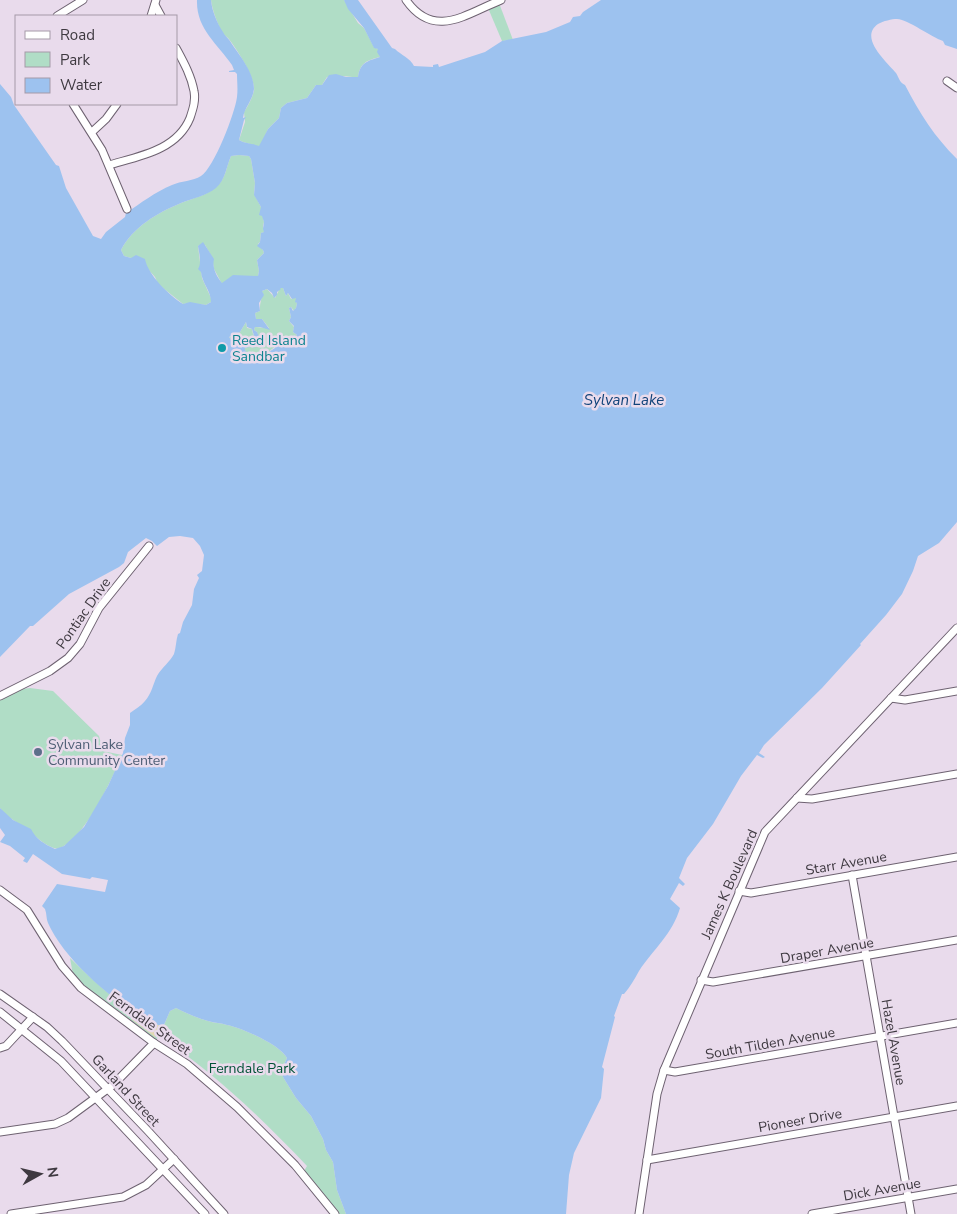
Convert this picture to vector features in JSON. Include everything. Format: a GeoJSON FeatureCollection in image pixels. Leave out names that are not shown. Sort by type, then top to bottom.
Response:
{"type":"FeatureCollection","features":[{"type":"Feature","properties":{"kind":"street"},"geometry":{"type":"LineString","coordinates":[[59,15],[84,0]]}},
{"type":"Feature","properties":{"kind":"street"},"geometry":{"type":"LineString","coordinates":[[406,0],[418,15],[427,20],[450,22],[501,0]]}},
{"type":"Feature","properties":{"kind":"street"},"geometry":{"type":"LineString","coordinates":[[151,15],[156,3]]}},
{"type":"Feature","properties":{"kind":"street"},"geometry":{"type":"LineString","coordinates":[[156,3],[160,15]]}},
{"type":"Feature","properties":{"kind":"street"},"geometry":{"type":"LineString","coordinates":[[109,165],[160,149],[175,140],[186,128],[194,104],[195,93],[187,69],[178,52]]}},
{"type":"Feature","properties":{"kind":"street"},"geometry":{"type":"LineString","coordinates":[[947,81],[957,88]]}},
{"type":"Feature","properties":{"kind":"street"},"geometry":{"type":"LineString","coordinates":[[75,105],[92,132],[109,165],[127,209]]}},
{"type":"Feature","properties":{"kind":"street"},"geometry":{"type":"LineString","coordinates":[[92,132],[116,105]]}},
{"type":"Feature","properties":{"kind":"street","name":"Pontiac Drive"},"geometry":{"type":"LineString","coordinates":[[0,696],[50,671],[70,656],[79,646],[99,608],[149,546]]}},
{"type":"Feature","properties":{"kind":"street","name":"James K Boulevard"},"geometry":{"type":"LineString","coordinates":[[639,1214],[656,1100],[664,1070],[765,832],[957,628]]}},
{"type":"Feature","properties":{"kind":"street"},"geometry":{"type":"LineString","coordinates":[[891,698],[905,700],[957,691]]}},
{"type":"Feature","properties":{"kind":"street"},"geometry":{"type":"LineString","coordinates":[[797,798],[812,799],[957,774]]}},
{"type":"Feature","properties":{"kind":"street","name":"Starr Avenue"},"geometry":{"type":"LineString","coordinates":[[740,891],[751,893],[957,857]]}},
{"type":"Feature","properties":{"kind":"street","name":"Hazel Avenue"},"geometry":{"type":"LineString","coordinates":[[852,875],[911,1214]]}},
{"type":"Feature","properties":{"kind":"street","name":"Ferndale Street"},"geometry":{"type":"LineString","coordinates":[[0,890],[27,910],[62,966],[76,983],[154,1043],[187,1064],[237,1107],[296,1165],[335,1214]]}},
{"type":"Feature","properties":{"kind":"street","name":"Draper Avenue"},"geometry":{"type":"LineString","coordinates":[[701,980],[713,982],[957,940]]}},
{"type":"Feature","properties":{"kind":"street","name":"Garland Street"},"geometry":{"type":"LineString","coordinates":[[0,994],[59,1037],[224,1214]]}},
{"type":"Feature","properties":{"kind":"street","name":"Garland Street"},"geometry":{"type":"LineString","coordinates":[[0,1012],[61,1061],[205,1214]]}},
{"type":"Feature","properties":{"kind":"street"},"geometry":{"type":"LineString","coordinates":[[0,1048],[6,1046],[32,1017]]}},
{"type":"Feature","properties":{"kind":"street","name":"South Tilden Avenue"},"geometry":{"type":"LineString","coordinates":[[664,1070],[675,1072],[957,1023]]}},
{"type":"Feature","properties":{"kind":"street"},"geometry":{"type":"LineString","coordinates":[[0,1132],[55,1124],[68,1118],[113,1085],[154,1043]]}},
{"type":"Feature","properties":{"kind":"street","name":"Pioneer Drive"},"geometry":{"type":"LineString","coordinates":[[647,1160],[957,1106]]}},
{"type":"Feature","properties":{"kind":"street"},"geometry":{"type":"LineString","coordinates":[[11,1214],[123,1196],[146,1185],[174,1159]]}},
{"type":"Feature","properties":{"kind":"street","name":"Dick Avenue"},"geometry":{"type":"LineString","coordinates":[[812,1214],[957,1189]]}},
{"type":"Feature","properties":{"kind":"green space"},"geometry":{"type":"Polygon","coordinates":[[[211,0],[344,0],[358,23],[364,28],[374,47],[378,49],[380,57],[371,59],[362,65],[358,77],[327,77],[322,85],[316,85],[307,98],[287,103],[281,108],[279,118],[268,129],[260,147],[243,142],[239,140],[245,122],[244,112],[253,94],[254,85],[249,71],[240,56],[228,38],[222,33],[211,0]]]}},
{"type":"Feature","properties":{"kind":"green space"},"geometry":{"type":"Polygon","coordinates":[[[499,3],[513,40],[502,41],[488,8],[499,3]]]}},
{"type":"Feature","properties":{"kind":"green space"},"geometry":{"type":"Polygon","coordinates":[[[231,156],[249,156],[251,159],[255,183],[254,194],[261,207],[264,222],[265,232],[261,233],[258,244],[264,253],[257,260],[258,276],[239,276],[222,284],[214,269],[212,257],[205,245],[198,246],[202,278],[211,302],[206,305],[183,304],[158,284],[155,277],[146,267],[124,256],[121,250],[132,234],[155,216],[181,203],[204,195],[216,187],[224,177],[231,156]]]}},
{"type":"Feature","properties":{"kind":"green space"},"geometry":{"type":"Polygon","coordinates":[[[280,288],[283,288],[286,296],[288,293],[291,299],[296,297],[296,308],[294,311],[291,307],[289,308],[291,317],[289,321],[294,327],[293,332],[297,335],[290,341],[274,345],[275,347],[260,360],[253,360],[245,350],[245,348],[251,346],[255,347],[251,339],[247,341],[238,340],[238,344],[234,344],[229,338],[233,334],[240,332],[246,322],[247,328],[252,329],[253,334],[258,338],[257,332],[254,330],[255,327],[269,328],[262,319],[256,319],[255,313],[260,311],[262,291],[267,289],[275,298],[280,288]]]}},
{"type":"Feature","properties":{"kind":"green space"},"geometry":{"type":"Polygon","coordinates":[[[30,688],[53,691],[99,736],[103,751],[122,755],[104,794],[87,822],[78,834],[58,849],[44,843],[0,808],[0,700],[14,692],[30,688]]]}},
{"type":"Feature","properties":{"kind":"green space","name":"Ferndale Park"},"geometry":{"type":"Polygon","coordinates":[[[70,958],[125,1006],[163,1027],[170,1011],[176,1008],[210,1022],[251,1033],[283,1053],[287,1058],[282,1069],[283,1077],[296,1098],[311,1116],[323,1139],[326,1150],[333,1162],[337,1190],[346,1214],[338,1214],[304,1171],[307,1166],[255,1114],[180,1050],[159,1036],[156,1040],[82,984],[73,975],[70,958]]]}},
{"type":"Feature","properties":{"kind":"sand"},"geometry":{"type":"Polygon","coordinates":[[[134,1012],[161,1026],[155,1037],[131,1019],[134,1012]]]}},
{"type":"Feature","properties":{"kind":"water","name":"Sylvan Lake"},"geometry":{"type":"Polygon","coordinates":[[[197,0],[211,0],[219,25],[252,76],[254,89],[244,114],[243,118],[246,117],[239,140],[259,146],[268,129],[279,118],[281,108],[287,103],[307,98],[316,85],[322,85],[329,75],[358,77],[360,69],[365,63],[380,57],[377,52],[378,49],[374,48],[364,28],[348,9],[344,0],[358,0],[392,48],[408,59],[414,66],[433,67],[433,65],[438,64],[439,67],[485,52],[502,41],[546,32],[570,22],[573,17],[580,16],[601,0],[957,0],[957,49],[945,45],[943,41],[908,22],[897,19],[878,24],[871,36],[876,50],[905,85],[916,106],[941,142],[957,159],[957,522],[939,543],[918,556],[902,594],[861,645],[822,688],[764,745],[759,753],[765,757],[757,755],[741,776],[713,824],[687,858],[679,878],[685,884],[683,886],[679,883],[670,899],[680,908],[677,917],[668,933],[644,963],[628,989],[622,994],[614,1016],[602,1067],[604,1069],[601,1098],[574,1153],[569,1175],[566,1214],[346,1214],[337,1190],[333,1162],[326,1150],[323,1139],[311,1116],[296,1098],[283,1077],[282,1069],[287,1058],[283,1053],[251,1033],[211,1022],[176,1008],[170,1011],[163,1027],[131,1010],[114,998],[97,984],[68,954],[56,938],[48,923],[45,909],[42,906],[57,884],[105,892],[108,880],[62,874],[33,854],[27,863],[23,861],[25,858],[10,846],[0,842],[5,835],[0,828],[0,808],[13,820],[31,829],[41,841],[55,849],[64,846],[84,827],[108,786],[123,753],[125,738],[130,725],[130,713],[147,698],[157,676],[174,654],[178,634],[192,605],[194,589],[199,578],[197,575],[202,571],[204,555],[200,546],[193,538],[169,537],[157,546],[146,538],[128,552],[124,563],[69,594],[33,626],[30,626],[0,657],[0,84],[11,97],[14,105],[56,165],[59,166],[66,188],[93,236],[101,239],[106,232],[125,217],[126,213],[148,198],[172,185],[201,176],[218,152],[235,105],[237,74],[229,72],[234,70],[232,65],[204,28],[197,0]],[[231,156],[224,177],[216,188],[155,216],[132,234],[121,250],[124,256],[131,258],[136,255],[145,259],[150,272],[160,284],[183,304],[190,302],[206,305],[211,302],[210,294],[198,269],[200,261],[198,246],[203,242],[214,259],[215,271],[222,283],[233,275],[258,276],[257,260],[264,253],[257,246],[260,242],[261,233],[264,232],[264,222],[262,216],[259,215],[261,207],[254,195],[255,183],[251,159],[249,156],[231,156]],[[280,288],[274,298],[267,289],[262,291],[264,295],[259,303],[260,311],[255,313],[256,319],[262,319],[270,330],[255,327],[254,330],[259,337],[255,339],[252,329],[247,327],[246,322],[240,332],[229,337],[234,344],[238,344],[238,340],[245,339],[247,341],[251,339],[255,347],[245,348],[245,350],[255,360],[260,361],[264,355],[275,348],[274,345],[290,341],[297,335],[293,332],[294,326],[289,321],[291,317],[289,308],[291,307],[293,311],[296,308],[296,298],[292,299],[288,293],[286,296],[283,288],[280,288]]]}},
{"type":"Feature","properties":{"kind":"place","name":"Reed Island Sandbar"},"geometry":{"type":"Point","coordinates":[222,348]}},
{"type":"Feature","properties":{"kind":"place","name":"Sylvan Lake Community Center"},"geometry":{"type":"Point","coordinates":[38,752]}}]}
